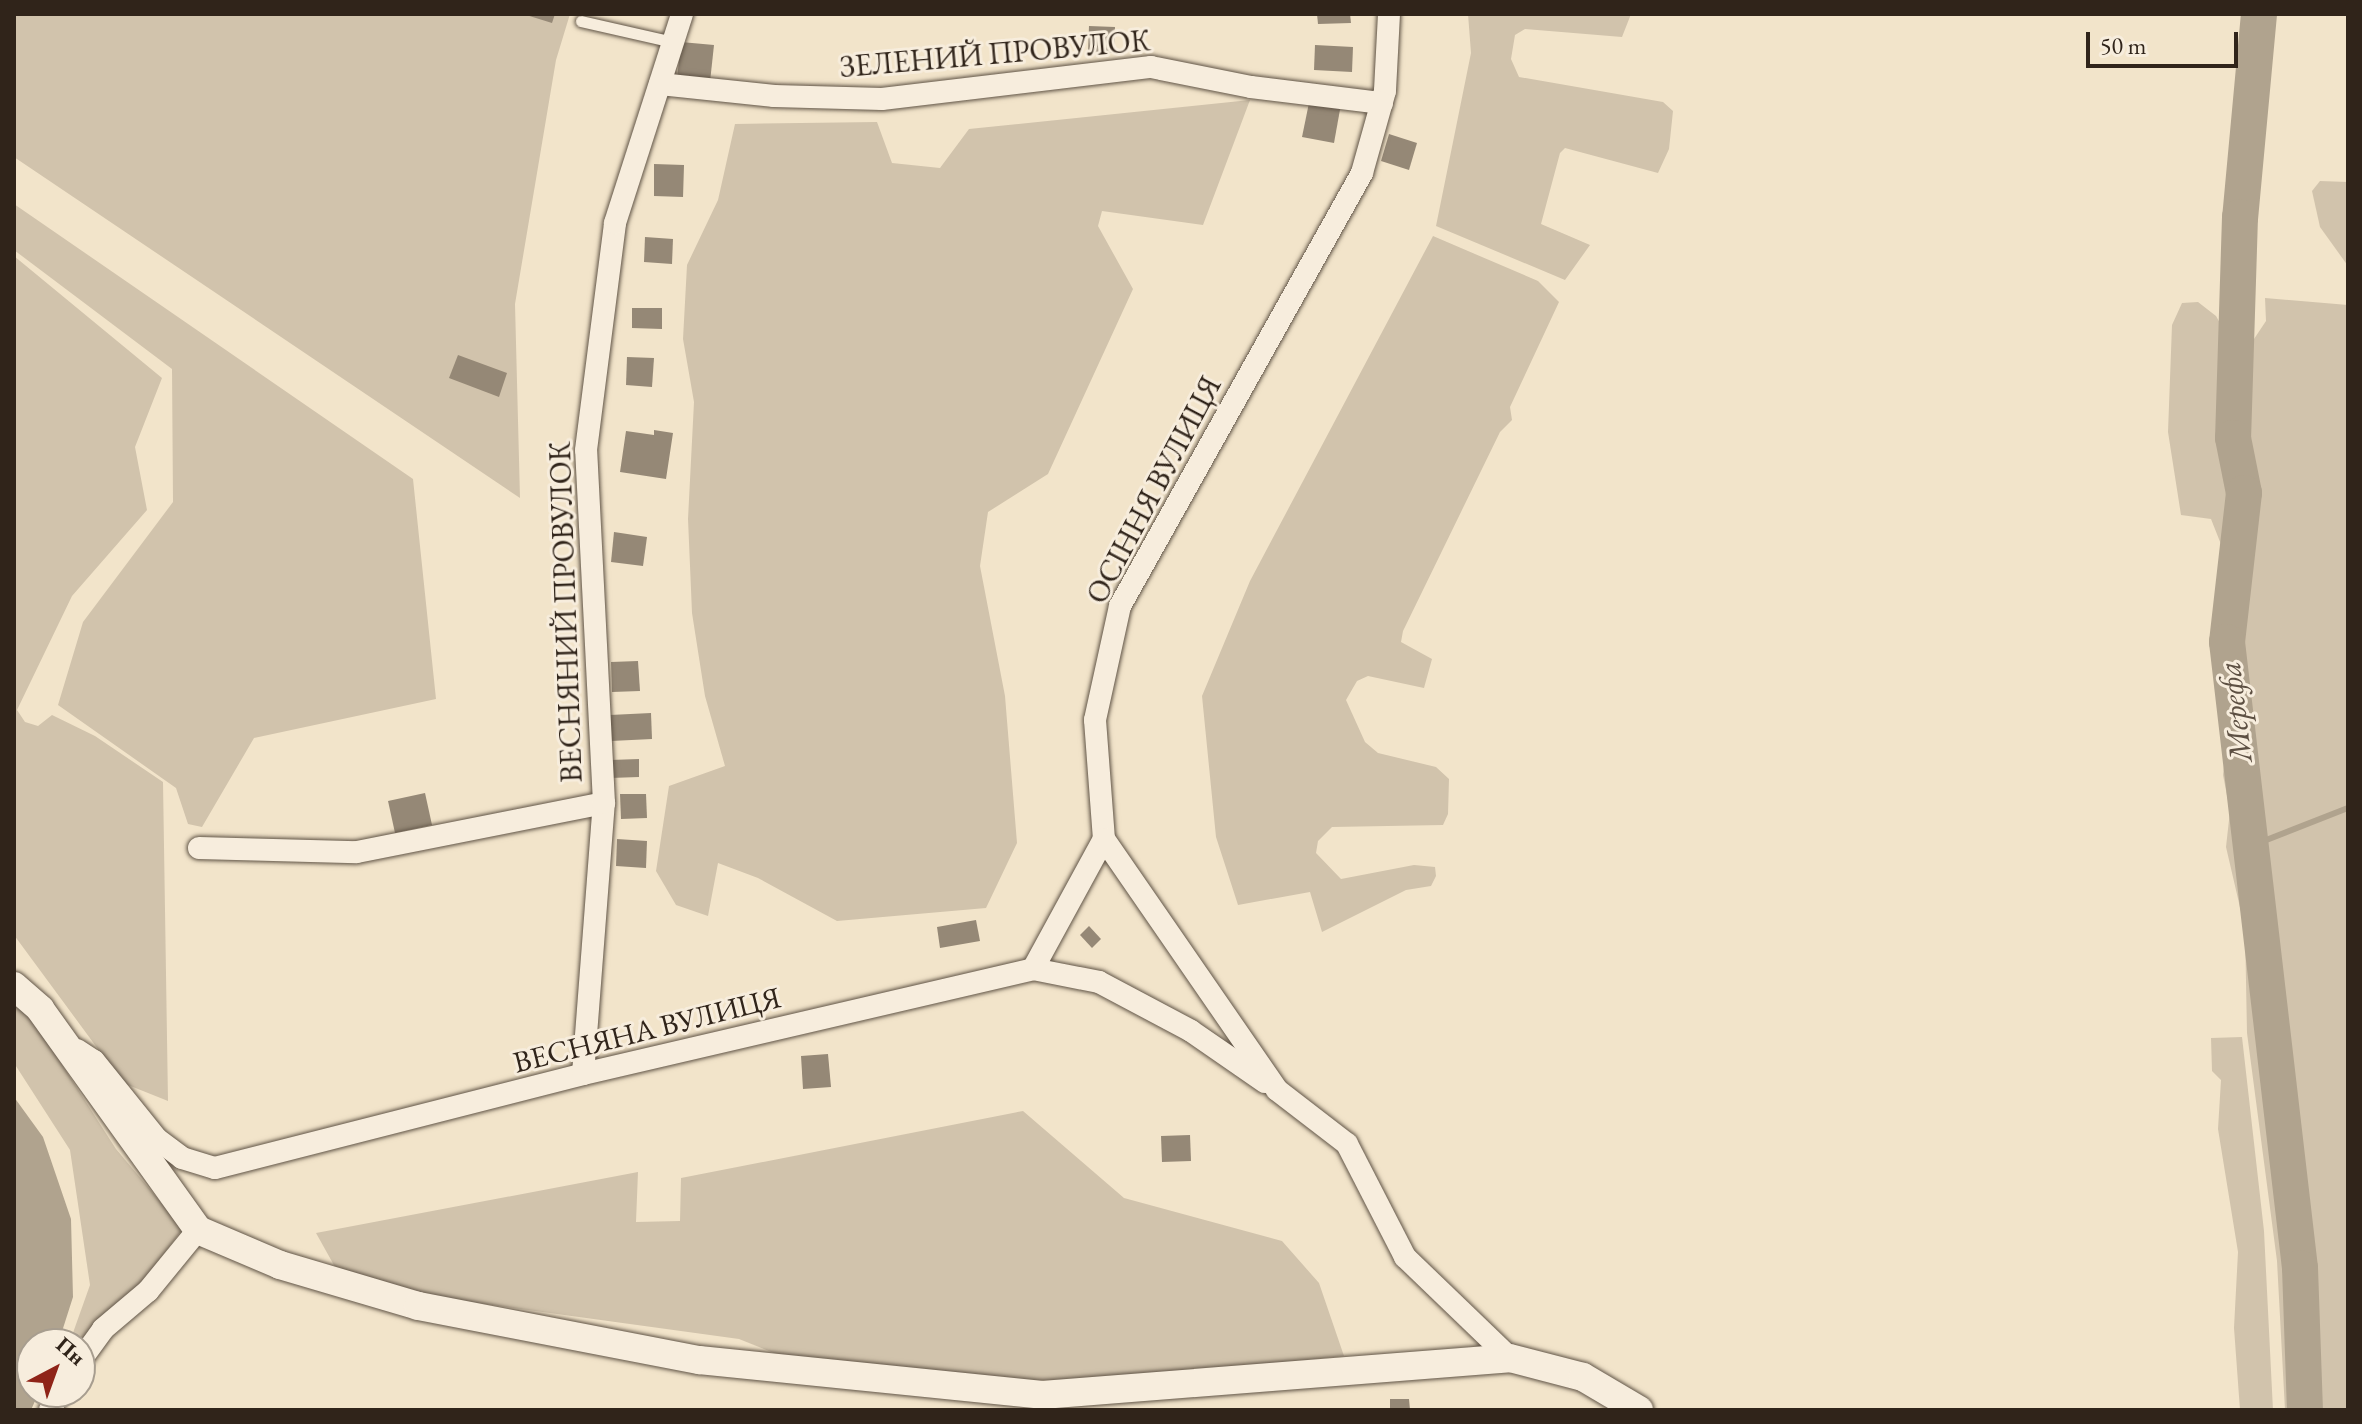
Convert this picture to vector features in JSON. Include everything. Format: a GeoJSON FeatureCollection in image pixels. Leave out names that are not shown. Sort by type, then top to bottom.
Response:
{"type":"FeatureCollection","features":[{"type":"Feature","properties":{"kind":"street","name":"ВЕСНЯНИЙ ПРОВУЛОК"},"geometry":{"type":"LineString","coordinates":[[583,1074],[604,803],[586,450],[615,223],[682,14]]}},
{"type":"Feature","properties":{"kind":"street","name":"ОСІННЯ ВУЛИЦЯ"},"geometry":{"type":"LineString","coordinates":[[1104,839],[1095,720],[1120,606],[1362,173],[1382,103],[1389,14]]}},
{"type":"Feature","properties":{"kind":"street","name":"ЗЕЛЕНИЙ ПРОВУЛОК"},"geometry":{"type":"LineString","coordinates":[[660,84],[774,96],[882,99],[1151,67],[1251,87],[1382,103]]}},
{"type":"Feature","properties":{"kind":"street"},"geometry":{"type":"LineString","coordinates":[[199,848],[357,852],[604,803]]}},
{"type":"Feature","properties":{"kind":"street"},"geometry":{"type":"LineString","coordinates":[[1033,969],[1104,839],[1277,1090],[1347,1144],[1405,1257],[1510,1358]]}},
{"type":"Feature","properties":{"kind":"street","name":"ВЕСНЯНА ВУЛИЦЯ"},"geometry":{"type":"LineString","coordinates":[[56,1035],[94,1061],[157,1139],[182,1158],[215,1168],[583,1074],[1033,969],[1099,982],[1191,1031],[1277,1090]]}},
{"type":"Feature","properties":{"kind":"street"},"geometry":{"type":"LineString","coordinates":[[14,986],[40,1009],[198,1230],[280,1265],[418,1306],[699,1360],[1042,1395],[1510,1358],[1583,1377],[1639,1410]]}},
{"type":"Feature","properties":{"kind":"street"},"geometry":{"type":"LineString","coordinates":[[96,1339],[103,1329],[148,1291],[198,1230]]}},
{"type":"Feature","properties":{"kind":"lane"},"geometry":{"type":"LineString","coordinates":[[581,21],[673,42]]}},
{"type":"Feature","properties":{"kind":"shaded area"},"geometry":{"type":"Polygon","coordinates":[[[14,14],[570,14],[556,60],[515,304],[520,498],[14,157],[14,14]]]}},
{"type":"Feature","properties":{"kind":"shaded area"},"geometry":{"type":"Polygon","coordinates":[[[1468,14],[1631,14],[1622,37],[1525,29],[1515,35],[1511,59],[1519,77],[1663,102],[1673,111],[1669,149],[1658,173],[1565,148],[1560,153],[1541,224],[1590,245],[1565,280],[1436,226],[1471,53],[1468,14]]]}},
{"type":"Feature","properties":{"kind":"shaded area"},"geometry":{"type":"Polygon","coordinates":[[[1250,100],[1203,225],[1102,211],[1098,226],[1133,289],[1048,474],[988,512],[980,566],[1005,696],[1017,843],[986,908],[837,921],[758,878],[718,863],[708,916],[676,905],[656,871],[669,786],[725,766],[705,696],[692,613],[688,519],[694,402],[683,339],[687,265],[718,200],[735,124],[877,122],[892,163],[940,168],[969,129],[1250,100]]]}},
{"type":"Feature","properties":{"kind":"shaded area"},"geometry":{"type":"Polygon","coordinates":[[[2320,181],[2348,182],[2348,266],[2320,227],[2312,191],[2320,181]]]}},
{"type":"Feature","properties":{"kind":"shaded area"},"geometry":{"type":"Polygon","coordinates":[[[14,204],[413,479],[436,699],[254,738],[202,827],[188,824],[176,788],[58,705],[83,622],[173,502],[172,369],[14,250],[14,204]]]}},
{"type":"Feature","properties":{"kind":"shaded area"},"geometry":{"type":"Polygon","coordinates":[[[1433,236],[1538,281],[1559,302],[1510,407],[1512,420],[1500,432],[1403,631],[1401,642],[1432,659],[1424,688],[1368,676],[1357,681],[1346,700],[1365,742],[1378,753],[1436,767],[1449,779],[1448,814],[1443,825],[1332,827],[1318,841],[1316,853],[1341,879],[1414,865],[1435,867],[1436,876],[1431,886],[1406,890],[1322,932],[1310,892],[1238,905],[1216,837],[1202,696],[1250,581],[1433,236]]]}},
{"type":"Feature","properties":{"kind":"shaded area"},"geometry":{"type":"Polygon","coordinates":[[[14,256],[162,378],[135,447],[147,510],[72,596],[17,710],[25,722],[38,726],[52,715],[95,736],[163,782],[168,1101],[123,1083],[14,935],[14,256]]]}},
{"type":"Feature","properties":{"kind":"shaded area"},"geometry":{"type":"Polygon","coordinates":[[[2265,298],[2348,305],[2348,1410],[2285,1410],[2277,1261],[2247,1033],[2245,929],[2226,847],[2230,811],[2223,775],[2230,704],[2220,682],[2228,562],[2211,519],[2181,515],[2168,432],[2172,325],[2182,303],[2198,302],[2216,316],[2234,348],[2246,351],[2266,321],[2265,298]]]}},
{"type":"Feature","properties":{"kind":"shaded area"},"geometry":{"type":"Polygon","coordinates":[[[14,1002],[34,1021],[116,1149],[179,1224],[181,1231],[133,1295],[96,1329],[75,1328],[90,1285],[70,1150],[14,1063],[14,1002]]]}},
{"type":"Feature","properties":{"kind":"shaded area"},"geometry":{"type":"Polygon","coordinates":[[[2242,1037],[2264,1231],[2273,1410],[2240,1410],[2234,1328],[2238,1252],[2218,1129],[2221,1080],[2212,1071],[2211,1038],[2242,1037]]]}},
{"type":"Feature","properties":{"kind":"shaded area"},"geometry":{"type":"Polygon","coordinates":[[[14,1097],[43,1137],[71,1219],[73,1297],[63,1328],[16,1328],[16,1408],[32,1408],[14,1410],[14,1097]]]}},
{"type":"Feature","properties":{"kind":"shaded area"},"geometry":{"type":"Polygon","coordinates":[[[1023,1111],[1124,1198],[1282,1241],[1319,1283],[1344,1356],[1092,1382],[998,1379],[855,1362],[799,1363],[739,1339],[434,1297],[335,1267],[316,1233],[638,1172],[636,1222],[680,1221],[681,1178],[1023,1111]]]}},
{"type":"Feature","properties":{"kind":"building"},"geometry":{"type":"Polygon","coordinates":[[[523,14],[555,14],[552,23],[523,14]]]}},
{"type":"Feature","properties":{"kind":"building"},"geometry":{"type":"Polygon","coordinates":[[[1317,14],[1350,14],[1351,23],[1318,24],[1317,14]]]}},
{"type":"Feature","properties":{"kind":"building"},"geometry":{"type":"Polygon","coordinates":[[[1089,26],[1115,27],[1114,53],[1088,53],[1089,26]]]}},
{"type":"Feature","properties":{"kind":"building"},"geometry":{"type":"Polygon","coordinates":[[[681,42],[714,45],[710,82],[677,79],[681,42]]]}},
{"type":"Feature","properties":{"kind":"building"},"geometry":{"type":"Polygon","coordinates":[[[1315,45],[1353,47],[1352,72],[1314,70],[1315,45]]]}},
{"type":"Feature","properties":{"kind":"building"},"geometry":{"type":"Polygon","coordinates":[[[1310,98],[1341,104],[1334,143],[1302,137],[1310,98]]]}},
{"type":"Feature","properties":{"kind":"building"},"geometry":{"type":"Polygon","coordinates":[[[1389,134],[1417,143],[1409,170],[1381,161],[1389,134]]]}},
{"type":"Feature","properties":{"kind":"building"},"geometry":{"type":"Polygon","coordinates":[[[654,164],[684,165],[683,197],[654,196],[654,164]]]}},
{"type":"Feature","properties":{"kind":"building"},"geometry":{"type":"Polygon","coordinates":[[[645,237],[673,239],[672,264],[644,262],[645,237]]]}},
{"type":"Feature","properties":{"kind":"building"},"geometry":{"type":"Polygon","coordinates":[[[632,308],[662,308],[662,329],[632,328],[632,308]]]}},
{"type":"Feature","properties":{"kind":"building"},"geometry":{"type":"Polygon","coordinates":[[[458,355],[507,373],[499,397],[449,378],[458,355]]]}},
{"type":"Feature","properties":{"kind":"building"},"geometry":{"type":"Polygon","coordinates":[[[627,357],[654,358],[652,387],[626,385],[627,357]]]}},
{"type":"Feature","properties":{"kind":"building"},"geometry":{"type":"Polygon","coordinates":[[[654,430],[673,433],[666,479],[620,472],[626,431],[654,435],[654,430]]]}},
{"type":"Feature","properties":{"kind":"building"},"geometry":{"type":"Polygon","coordinates":[[[614,532],[647,537],[643,566],[611,562],[614,532]]]}},
{"type":"Feature","properties":{"kind":"building"},"geometry":{"type":"Polygon","coordinates":[[[638,661],[640,691],[612,692],[611,662],[638,661]]]}},
{"type":"Feature","properties":{"kind":"building"},"geometry":{"type":"Polygon","coordinates":[[[651,713],[652,739],[611,741],[610,715],[651,713]]]}},
{"type":"Feature","properties":{"kind":"building"},"geometry":{"type":"Polygon","coordinates":[[[639,759],[639,777],[610,778],[610,760],[639,759]]]}},
{"type":"Feature","properties":{"kind":"building"},"geometry":{"type":"Polygon","coordinates":[[[425,793],[432,825],[395,833],[388,801],[425,793]]]}},
{"type":"Feature","properties":{"kind":"building"},"geometry":{"type":"Polygon","coordinates":[[[620,794],[646,794],[647,818],[621,819],[620,794]]]}},
{"type":"Feature","properties":{"kind":"building"},"geometry":{"type":"Polygon","coordinates":[[[617,839],[647,841],[646,868],[616,866],[617,839]]]}},
{"type":"Feature","properties":{"kind":"building"},"geometry":{"type":"Polygon","coordinates":[[[976,920],[980,941],[940,948],[937,927],[976,920]]]}},
{"type":"Feature","properties":{"kind":"building"},"geometry":{"type":"Polygon","coordinates":[[[1089,926],[1101,939],[1092,948],[1080,935],[1089,926]]]}},
{"type":"Feature","properties":{"kind":"building"},"geometry":{"type":"Polygon","coordinates":[[[828,1054],[831,1087],[803,1089],[801,1056],[828,1054]]]}},
{"type":"Feature","properties":{"kind":"building"},"geometry":{"type":"Polygon","coordinates":[[[1190,1135],[1191,1161],[1162,1162],[1161,1136],[1190,1135]]]}},
{"type":"Feature","properties":{"kind":"building"},"geometry":{"type":"Polygon","coordinates":[[[1390,1399],[1409,1399],[1410,1410],[1390,1410],[1390,1399]]]}},
{"type":"Feature","properties":{"kind":"waterway","name":"Мерефа"},"geometry":{"type":"LineString","coordinates":[[2259,14],[2240,217],[2233,438],[2244,493],[2227,642],[2300,1268],[2305,1410]]}},
{"type":"Feature","properties":{"kind":"waterway"},"geometry":{"type":"LineString","coordinates":[[2251,846],[2348,808]]}}]}
